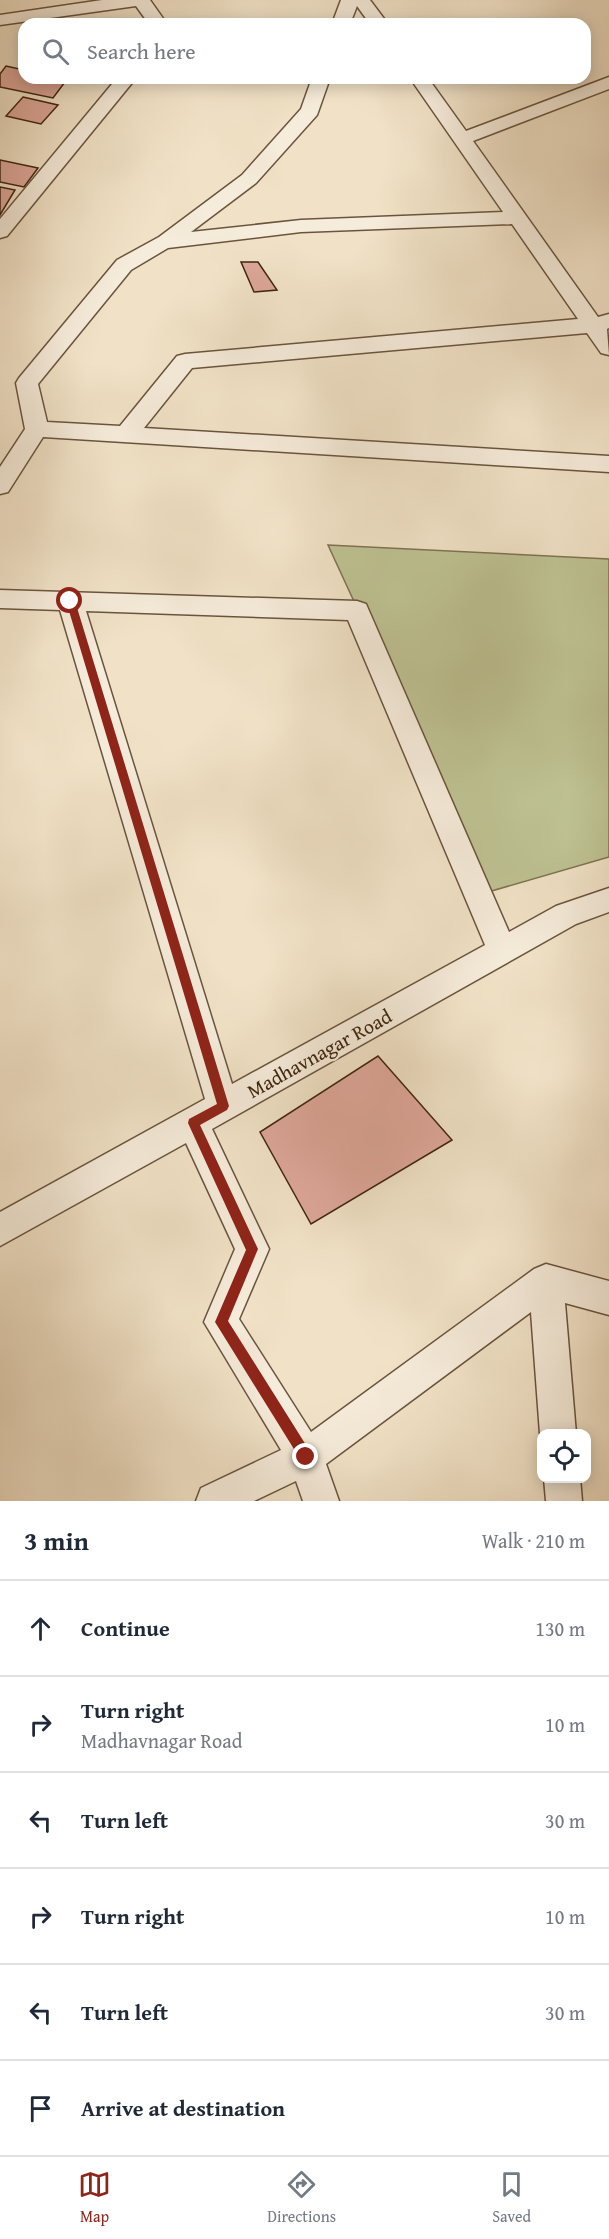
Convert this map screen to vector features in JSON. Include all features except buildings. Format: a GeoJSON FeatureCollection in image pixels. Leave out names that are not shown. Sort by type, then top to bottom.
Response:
{"type":"FeatureCollection","features":[{"type":"Feature","properties":{"kind":"street"},"geometry":{"type":"LineString","coordinates":[[0,20],[140,0],[154,18]]}},
{"type":"Feature","properties":{"kind":"street"},"geometry":{"type":"LineString","coordinates":[[343,18],[350,0]]}},
{"type":"Feature","properties":{"kind":"street"},"geometry":{"type":"LineString","coordinates":[[361,0],[374,18]]}},
{"type":"Feature","properties":{"kind":"street"},"geometry":{"type":"LineString","coordinates":[[0,232],[122,84]]}},
{"type":"Feature","properties":{"kind":"street"},"geometry":{"type":"LineString","coordinates":[[0,486],[37,429],[27,383],[124,265],[163,242],[249,179],[310,111],[319,84]]}},
{"type":"Feature","properties":{"kind":"street"},"geometry":{"type":"LineString","coordinates":[[424,84],[464,138],[518,218],[601,323],[609,348]]}},
{"type":"Feature","properties":{"kind":"street"},"geometry":{"type":"LineString","coordinates":[[464,138],[609,84]]}},
{"type":"Feature","properties":{"kind":"street"},"geometry":{"type":"LineString","coordinates":[[163,242],[301,226],[518,218]]}},
{"type":"Feature","properties":{"kind":"street"},"geometry":{"type":"LineString","coordinates":[[126,434],[185,361],[601,323]]}},
{"type":"Feature","properties":{"kind":"street"},"geometry":{"type":"LineString","coordinates":[[37,429],[609,464]]}},
{"type":"Feature","properties":{"kind":"street"},"geometry":{"type":"LineString","coordinates":[[0,599],[357,610],[502,951]]}},
{"type":"Feature","properties":{"kind":"street"},"geometry":{"type":"LineString","coordinates":[[70,601],[223,1106]]}},
{"type":"Feature","properties":{"kind":"street","name":"Madhavnagar Road"},"geometry":{"type":"LineString","coordinates":[[0,1230],[566,915],[609,900]]}},
{"type":"Feature","properties":{"kind":"street"},"geometry":{"type":"LineString","coordinates":[[194,1123],[252,1249],[221,1322],[306,1457],[321,1501]]}},
{"type":"Feature","properties":{"kind":"street"},"geometry":{"type":"LineString","coordinates":[[214,1501],[306,1457],[546,1281]]}},
{"type":"Feature","properties":{"kind":"street"},"geometry":{"type":"LineString","coordinates":[[546,1281],[609,1298]]}},
{"type":"Feature","properties":{"kind":"street"},"geometry":{"type":"LineString","coordinates":[[546,1281],[558,1429]]}},
{"type":"Feature","properties":{"kind":"street"},"geometry":{"type":"LineString","coordinates":[[562,1483],[564,1501]]}},
{"type":"Feature","properties":{"kind":"green space"},"geometry":{"type":"Polygon","coordinates":[[[328,545],[609,559],[609,857],[488,892],[328,545]]]}},
{"type":"Feature","properties":{"kind":"route"},"geometry":{"type":"LineString","coordinates":[[70,601],[223,1106],[194,1123],[252,1249],[221,1322],[306,1457]]}}]}
